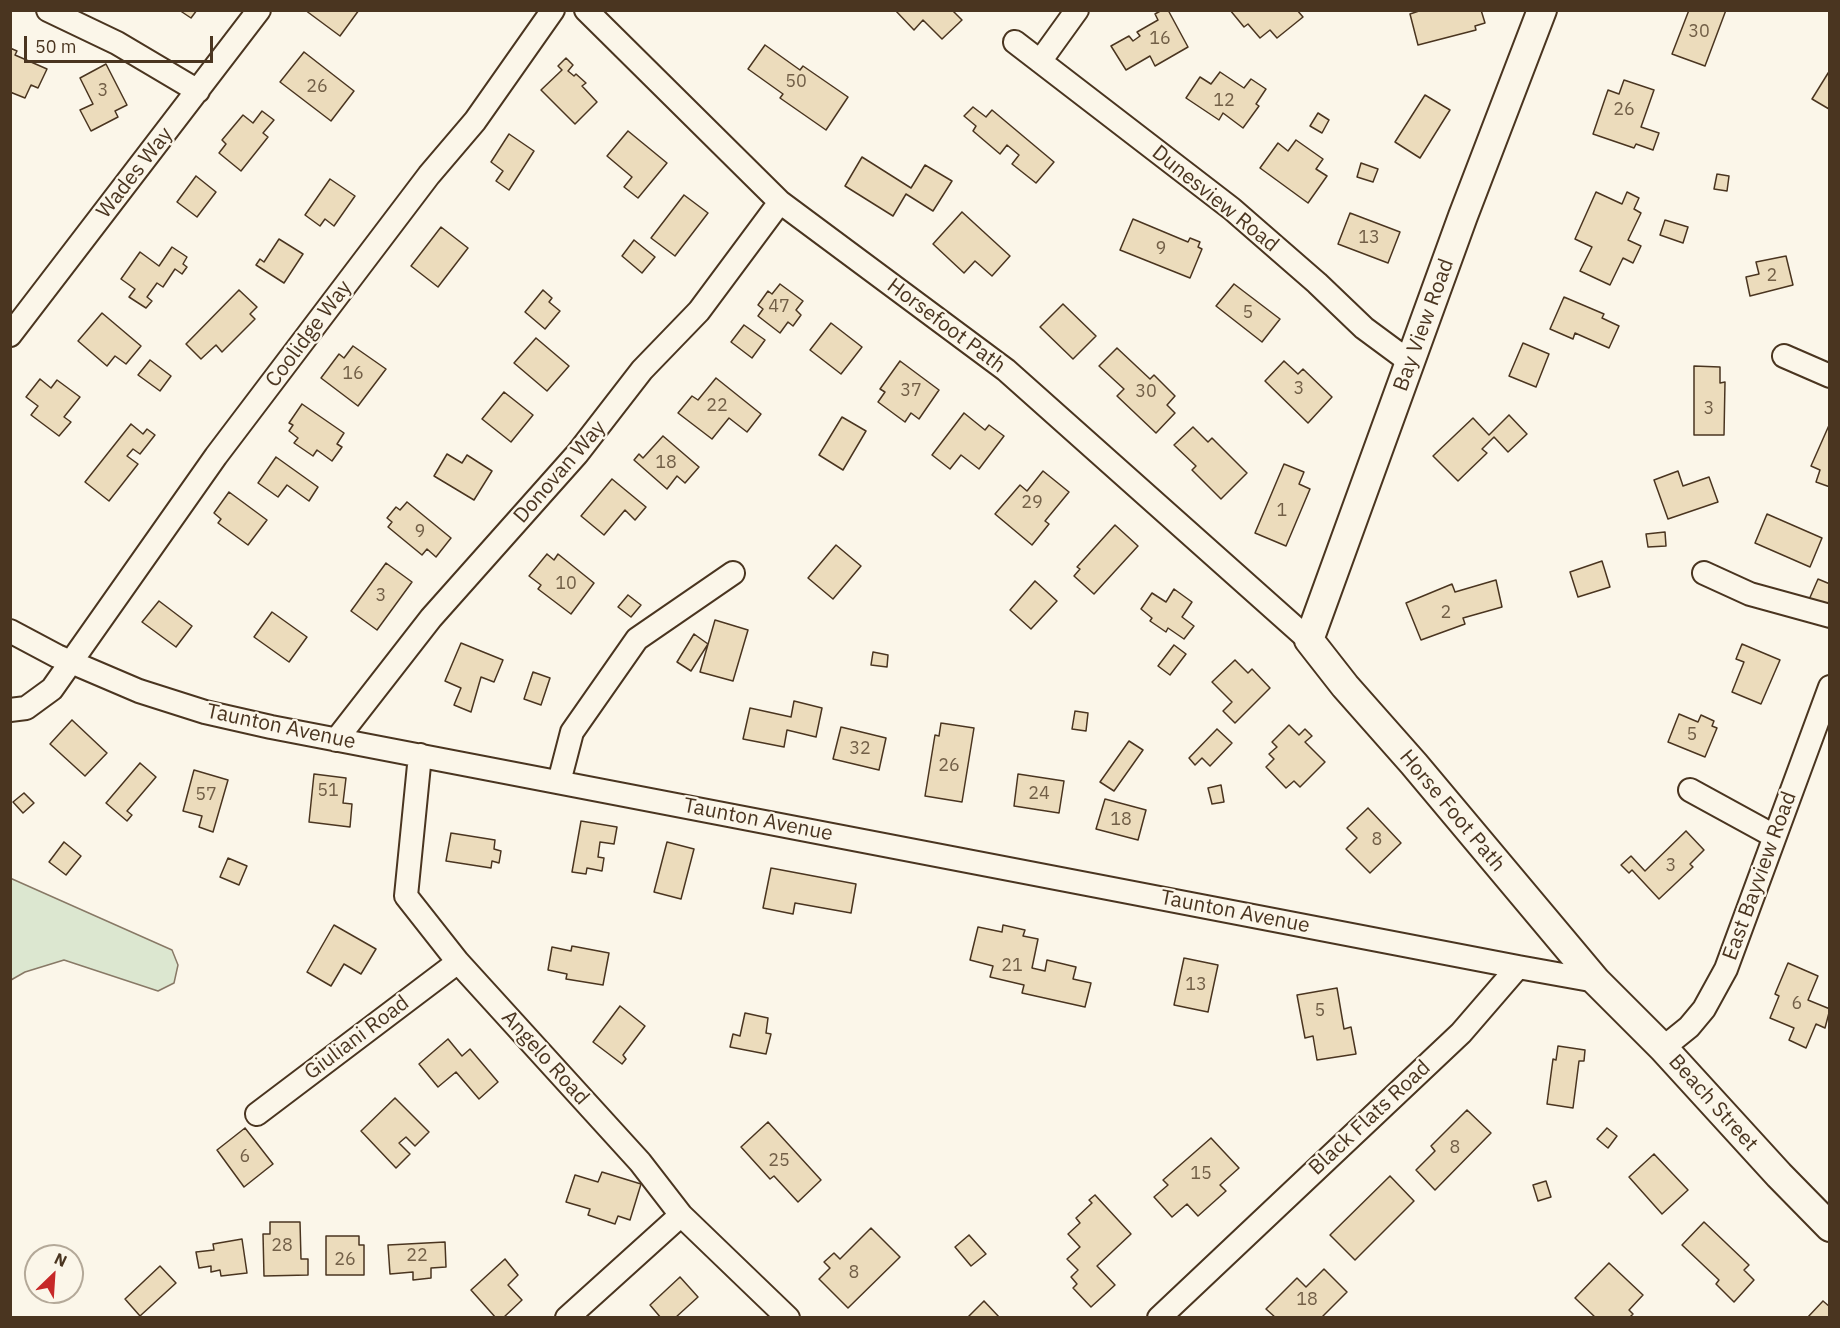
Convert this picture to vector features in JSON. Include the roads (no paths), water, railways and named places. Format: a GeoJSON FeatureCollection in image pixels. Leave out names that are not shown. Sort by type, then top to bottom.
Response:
{"type":"FeatureCollection","features":[{"type":"Feature","properties":{"kind":"street"},"geometry":{"type":"LineString","coordinates":[[48,10],[117,43],[198,91]]}},
{"type":"Feature","properties":{"kind":"street","name":"Wades Way"},"geometry":{"type":"LineString","coordinates":[[10,335],[259,10]]}},
{"type":"Feature","properties":{"kind":"street","name":"Coolidge Way"},"geometry":{"type":"LineString","coordinates":[[10,710],[26,708],[52,689],[216,456],[429,175],[475,121],[553,10]]}},
{"type":"Feature","properties":{"kind":"street","name":"Horsefoot Path"},"geometry":{"type":"LineString","coordinates":[[586,10],[780,201],[1006,370],[1309,640]]}},
{"type":"Feature","properties":{"kind":"street"},"geometry":{"type":"LineString","coordinates":[[1041,60],[1077,10]]}},
{"type":"Feature","properties":{"kind":"street","name":"Bay View Road"},"geometry":{"type":"LineString","coordinates":[[1309,640],[1465,209],[1542,10]]}},
{"type":"Feature","properties":{"kind":"street","name":"Dunesview Road"},"geometry":{"type":"LineString","coordinates":[[1015,42],[1232,209],[1317,283],[1364,328],[1410,362]]}},
{"type":"Feature","properties":{"kind":"street","name":"Donovan Way"},"geometry":{"type":"LineString","coordinates":[[336,740],[431,618],[578,454],[642,370],[699,311],[780,201]]}},
{"type":"Feature","properties":{"kind":"street"},"geometry":{"type":"LineString","coordinates":[[1784,356],[1830,376]]}},
{"type":"Feature","properties":{"kind":"street"},"geometry":{"type":"LineString","coordinates":[[559,782],[572,732],[637,639],[733,573]]}},
{"type":"Feature","properties":{"kind":"street"},"geometry":{"type":"LineString","coordinates":[[1704,573],[1750,594],[1830,616]]}},
{"type":"Feature","properties":{"kind":"street","name":"Taunton Avenue"},"geometry":{"type":"LineString","coordinates":[[10,632],[71,662],[139,691],[205,712],[336,740],[1518,967]]}},
{"type":"Feature","properties":{"kind":"street","name":"Horse Foot Path"},"geometry":{"type":"LineString","coordinates":[[1309,640],[1345,686],[1414,764],[1596,981]]}},
{"type":"Feature","properties":{"kind":"street","name":"East Bayview Road"},"geometry":{"type":"LineString","coordinates":[[1663,1048],[1689,1027],[1716,989],[1830,687]]}},
{"type":"Feature","properties":{"kind":"street","name":"Angelo Road"},"geometry":{"type":"LineString","coordinates":[[420,755],[406,896],[458,962],[640,1162],[681,1215],[788,1317]]}},
{"type":"Feature","properties":{"kind":"street"},"geometry":{"type":"LineString","coordinates":[[1690,790],[1774,836]]}},
{"type":"Feature","properties":{"kind":"street","name":"Giuliani Road"},"geometry":{"type":"LineString","coordinates":[[257,1114],[458,962]]}},
{"type":"Feature","properties":{"kind":"street"},"geometry":{"type":"LineString","coordinates":[[1518,967],[1596,981]]}},
{"type":"Feature","properties":{"kind":"street","name":"Black Flats Road"},"geometry":{"type":"LineString","coordinates":[[1159,1317],[1461,1033],[1518,967]]}},
{"type":"Feature","properties":{"kind":"street","name":"Beach Street"},"geometry":{"type":"LineString","coordinates":[[1596,981],[1663,1048],[1779,1175],[1830,1227]]}},
{"type":"Feature","properties":{"kind":"street"},"geometry":{"type":"LineString","coordinates":[[567,1317],[681,1215]]}}]}
